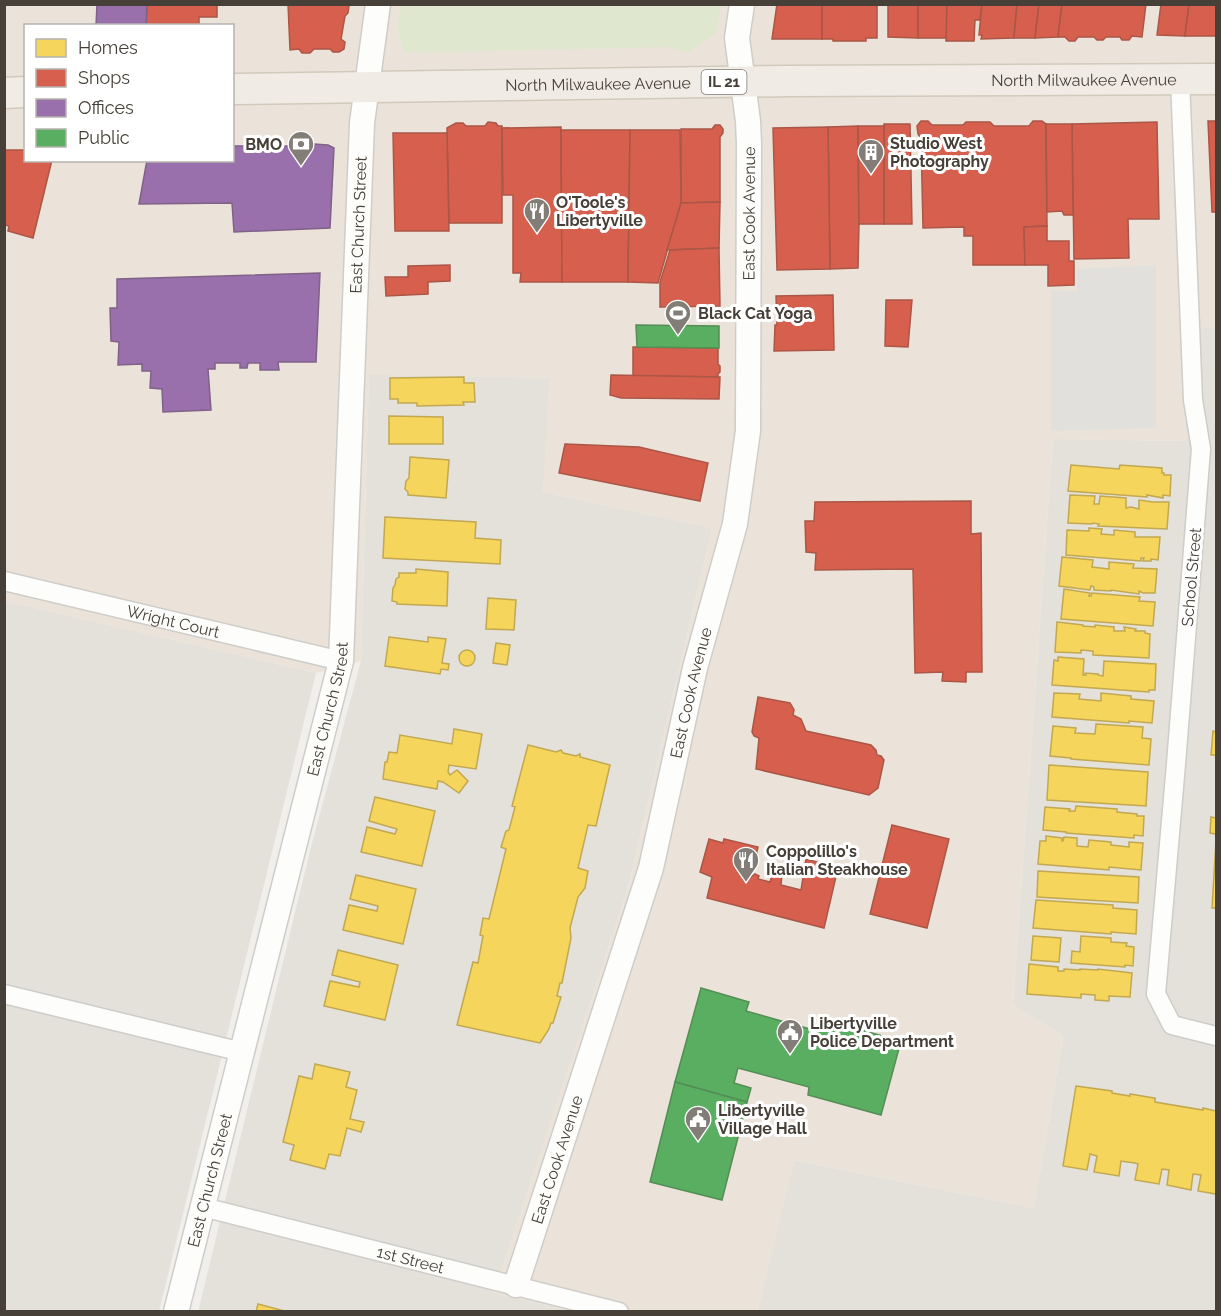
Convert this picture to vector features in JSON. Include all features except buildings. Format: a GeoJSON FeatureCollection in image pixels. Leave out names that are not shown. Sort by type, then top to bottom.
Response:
{"type":"FeatureCollection","features":[{"type":"Feature","properties":{"kind":"main road","name":"North Milwaukee Avenue"},"geometry":{"type":"LineString","coordinates":[[234,89],[742,82],[1216,79]]}},
{"type":"Feature","properties":{"kind":"main road"},"geometry":{"type":"LineString","coordinates":[[4,93],[24,92]]}},
{"type":"Feature","properties":{"kind":"street","name":"East Church Street"},"geometry":{"type":"LineString","coordinates":[[176,1311],[341,661],[362,123],[378,4]]}},
{"type":"Feature","properties":{"kind":"street","name":"East Cook Avenue"},"geometry":{"type":"LineString","coordinates":[[516,1286],[651,868],[695,668],[735,524],[748,431],[749,144],[737,38],[742,4]]}},
{"type":"Feature","properties":{"kind":"street","name":"School Street"},"geometry":{"type":"LineString","coordinates":[[1180,79],[1194,400],[1202,449],[1156,994],[1172,1025],[1216,1036]]}},
{"type":"Feature","properties":{"kind":"street","name":"Wright Court"},"geometry":{"type":"LineString","coordinates":[[4,581],[341,661]]}},
{"type":"Feature","properties":{"kind":"street"},"geometry":{"type":"LineString","coordinates":[[4,994],[242,1052]]}},
{"type":"Feature","properties":{"kind":"street","name":"1st Street"},"geometry":{"type":"LineString","coordinates":[[203,1207],[619,1311]]}},
{"type":"Feature","properties":{"kind":"shaded area"},"geometry":{"type":"Polygon","coordinates":[[[5,5],[1216,5],[1216,327],[1180,328],[1187,441],[1053,439],[1013,1005],[1063,1036],[1034,1208],[795,1160],[757,1311],[570,1311],[493,1293],[628,888],[712,528],[543,492],[549,378],[369,375],[361,661],[316,673],[5,601],[5,5]]]}},
{"type":"Feature","properties":{"kind":"shaded area"},"geometry":{"type":"Polygon","coordinates":[[[1156,265],[1156,428],[1051,431],[1051,290],[1077,291],[1077,269],[1156,265]]]}},
{"type":"Feature","properties":{"kind":"shaded area"},"geometry":{"type":"Polygon","coordinates":[[[1216,327],[1216,1311],[757,1312],[794,1160],[1034,1208],[1063,1036],[1013,1005],[1053,439],[1186,441],[1179,328],[1216,327]]]}},
{"type":"Feature","properties":{"kind":"shaded area"},"geometry":{"type":"Polygon","coordinates":[[[369,374],[550,378],[543,492],[712,528],[628,888],[494,1293],[570,1311],[198,1312],[311,847],[361,661],[369,374]]]}},
{"type":"Feature","properties":{"kind":"shaded area"},"geometry":{"type":"Polygon","coordinates":[[[5,601],[316,673],[159,1311],[5,1312],[5,601]]]}},
{"type":"Feature","properties":{"kind":"green space"},"geometry":{"type":"Polygon","coordinates":[[[401,4],[721,5],[716,33],[688,53],[669,47],[405,53],[397,29],[401,4]]]}},
{"type":"Feature","properties":{"kind":"place","name":"BMO"},"geometry":{"type":"Point","coordinates":[301,167]}},
{"type":"Feature","properties":{"kind":"place","name":"Studio West Photography"},"geometry":{"type":"Point","coordinates":[871,175]}},
{"type":"Feature","properties":{"kind":"place","name":"O'Toole's Libertyville"},"geometry":{"type":"Point","coordinates":[537,234]}},
{"type":"Feature","properties":{"kind":"place","name":"Black Cat Yoga"},"geometry":{"type":"Point","coordinates":[678,336]}},
{"type":"Feature","properties":{"kind":"place","name":"Coppolillo's Italian Steakhouse"},"geometry":{"type":"Point","coordinates":[746,883]}},
{"type":"Feature","properties":{"kind":"place","name":"Libertyville Police Department"},"geometry":{"type":"Point","coordinates":[790,1055]}},
{"type":"Feature","properties":{"kind":"place","name":"Libertyville Village Hall"},"geometry":{"type":"Point","coordinates":[698,1142]}}]}
